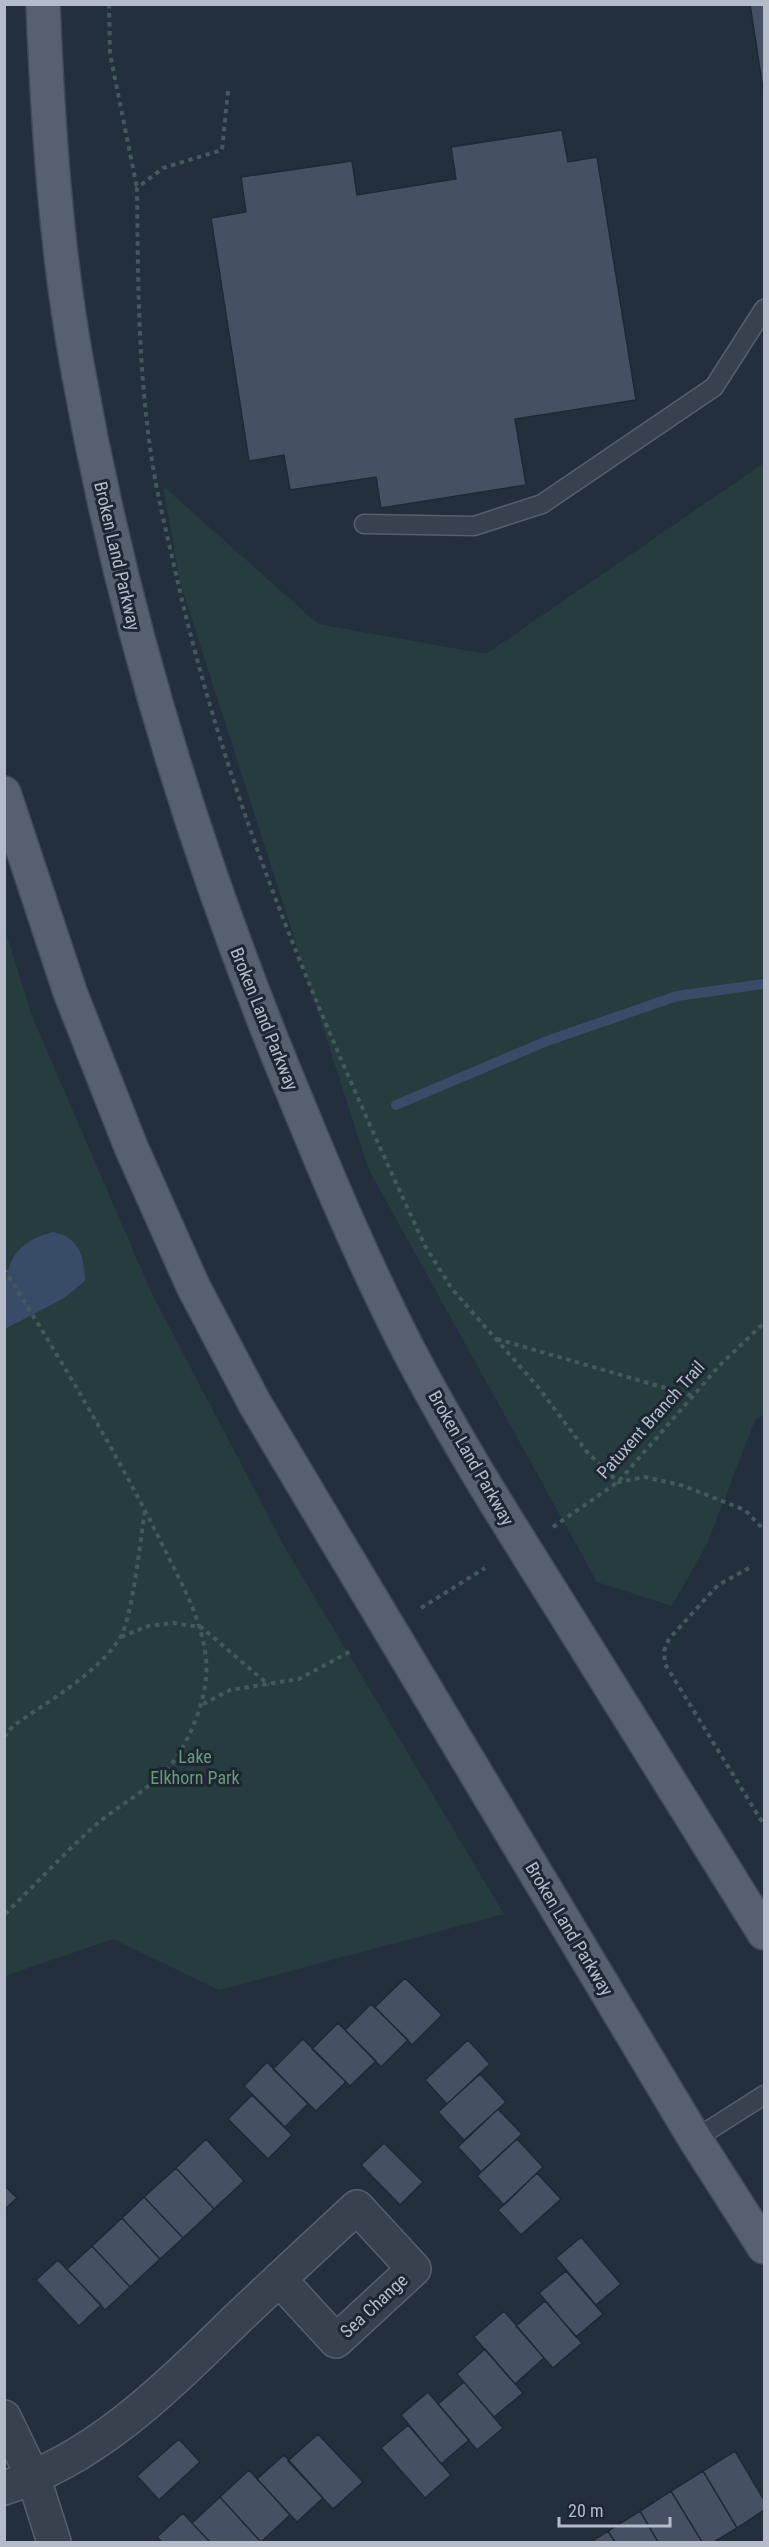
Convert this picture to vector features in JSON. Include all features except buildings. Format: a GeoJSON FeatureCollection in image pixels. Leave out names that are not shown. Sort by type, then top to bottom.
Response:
{"type":"FeatureCollection","features":[{"type":"Feature","properties":{"kind":"main road","name":"Broken Land Parkway"},"geometry":{"type":"LineString","coordinates":[[43,4],[47,101],[60,241],[77,365],[105,507],[139,648],[182,795],[232,943],[353,1236],[409,1351],[467,1457],[765,1933]]}},
{"type":"Feature","properties":{"kind":"main road","name":"Broken Land Parkway"},"geometry":{"type":"LineString","coordinates":[[4,793],[70,992],[131,1147],[193,1286],[255,1404],[695,2139],[765,2247]]}},
{"type":"Feature","properties":{"kind":"street"},"geometry":{"type":"LineString","coordinates":[[19,2484],[99,2440],[151,2402],[279,2279]]}},
{"type":"Feature","properties":{"kind":"street"},"geometry":{"type":"LineString","coordinates":[[4,2417],[19,2484],[54,2542]]}},
{"type":"Feature","properties":{"kind":"lane"},"geometry":{"type":"LineString","coordinates":[[364,524],[474,526],[542,504],[714,387],[765,309]]}},
{"type":"Feature","properties":{"kind":"lane"},"geometry":{"type":"LineString","coordinates":[[695,2139],[765,2095]]}},
{"type":"Feature","properties":{"kind":"path"},"geometry":{"type":"LineString","coordinates":[[109,4],[110,54],[137,188],[140,371],[151,457],[186,621],[214,720],[281,920],[424,1246],[452,1289],[538,1388],[587,1452],[618,1482],[645,1477],[684,1486],[722,1499],[745,1510],[765,1530]]}},
{"type":"Feature","properties":{"kind":"path"},"geometry":{"type":"LineString","coordinates":[[137,188],[164,168],[222,150],[228,91]]}},
{"type":"Feature","properties":{"kind":"path"},"geometry":{"type":"LineString","coordinates":[[4,1269],[51,1344],[145,1510],[201,1627],[206,1660],[202,1704],[179,1755],[150,1784],[100,1822],[47,1870],[4,1915]]}},
{"type":"Feature","properties":{"kind":"path","name":"Patuxent Branch Trail"},"geometry":{"type":"LineString","coordinates":[[552,1527],[618,1482],[720,1365],[765,1323]]}},
{"type":"Feature","properties":{"kind":"path"},"geometry":{"type":"LineString","coordinates":[[496,1339],[693,1396]]}},
{"type":"Feature","properties":{"kind":"path"},"geometry":{"type":"LineString","coordinates":[[4,1737],[13,1726],[91,1670],[120,1637],[129,1605],[145,1510]]}},
{"type":"Feature","properties":{"kind":"path"},"geometry":{"type":"LineString","coordinates":[[421,1608],[485,1568]]}},
{"type":"Feature","properties":{"kind":"path"},"geometry":{"type":"LineString","coordinates":[[749,1568],[718,1585],[669,1639],[664,1658],[665,1664],[765,1825]]}},
{"type":"Feature","properties":{"kind":"path"},"geometry":{"type":"LineString","coordinates":[[120,1637],[148,1626],[173,1623],[201,1627],[269,1685]]}},
{"type":"Feature","properties":{"kind":"path"},"geometry":{"type":"LineString","coordinates":[[202,1704],[230,1690],[299,1679],[351,1650]]}},
{"type":"Feature","properties":{"kind":"green space"},"geometry":{"type":"Polygon","coordinates":[[[764,463],[764,1414],[755,1420],[707,1544],[672,1606],[597,1582],[368,1168],[180,582],[163,486],[318,624],[486,654],[764,463]]]}},
{"type":"Feature","properties":{"kind":"green space","name":"Lake Elkhorn Park"},"geometry":{"type":"Polygon","coordinates":[[[5,930],[32,1016],[152,1294],[284,1546],[504,1914],[219,1990],[113,1939],[5,1976],[5,930]]]}},
{"type":"Feature","properties":{"kind":"water"},"geometry":{"type":"Polygon","coordinates":[[[53,1232],[69,1238],[79,1249],[85,1281],[64,1298],[5,1329],[6,1282],[14,1256],[23,1246],[36,1238],[53,1232]]]}},
{"type":"Feature","properties":{"kind":"waterway"},"geometry":{"type":"LineString","coordinates":[[396,1105],[547,1041],[677,996],[764,984]]}}]}
